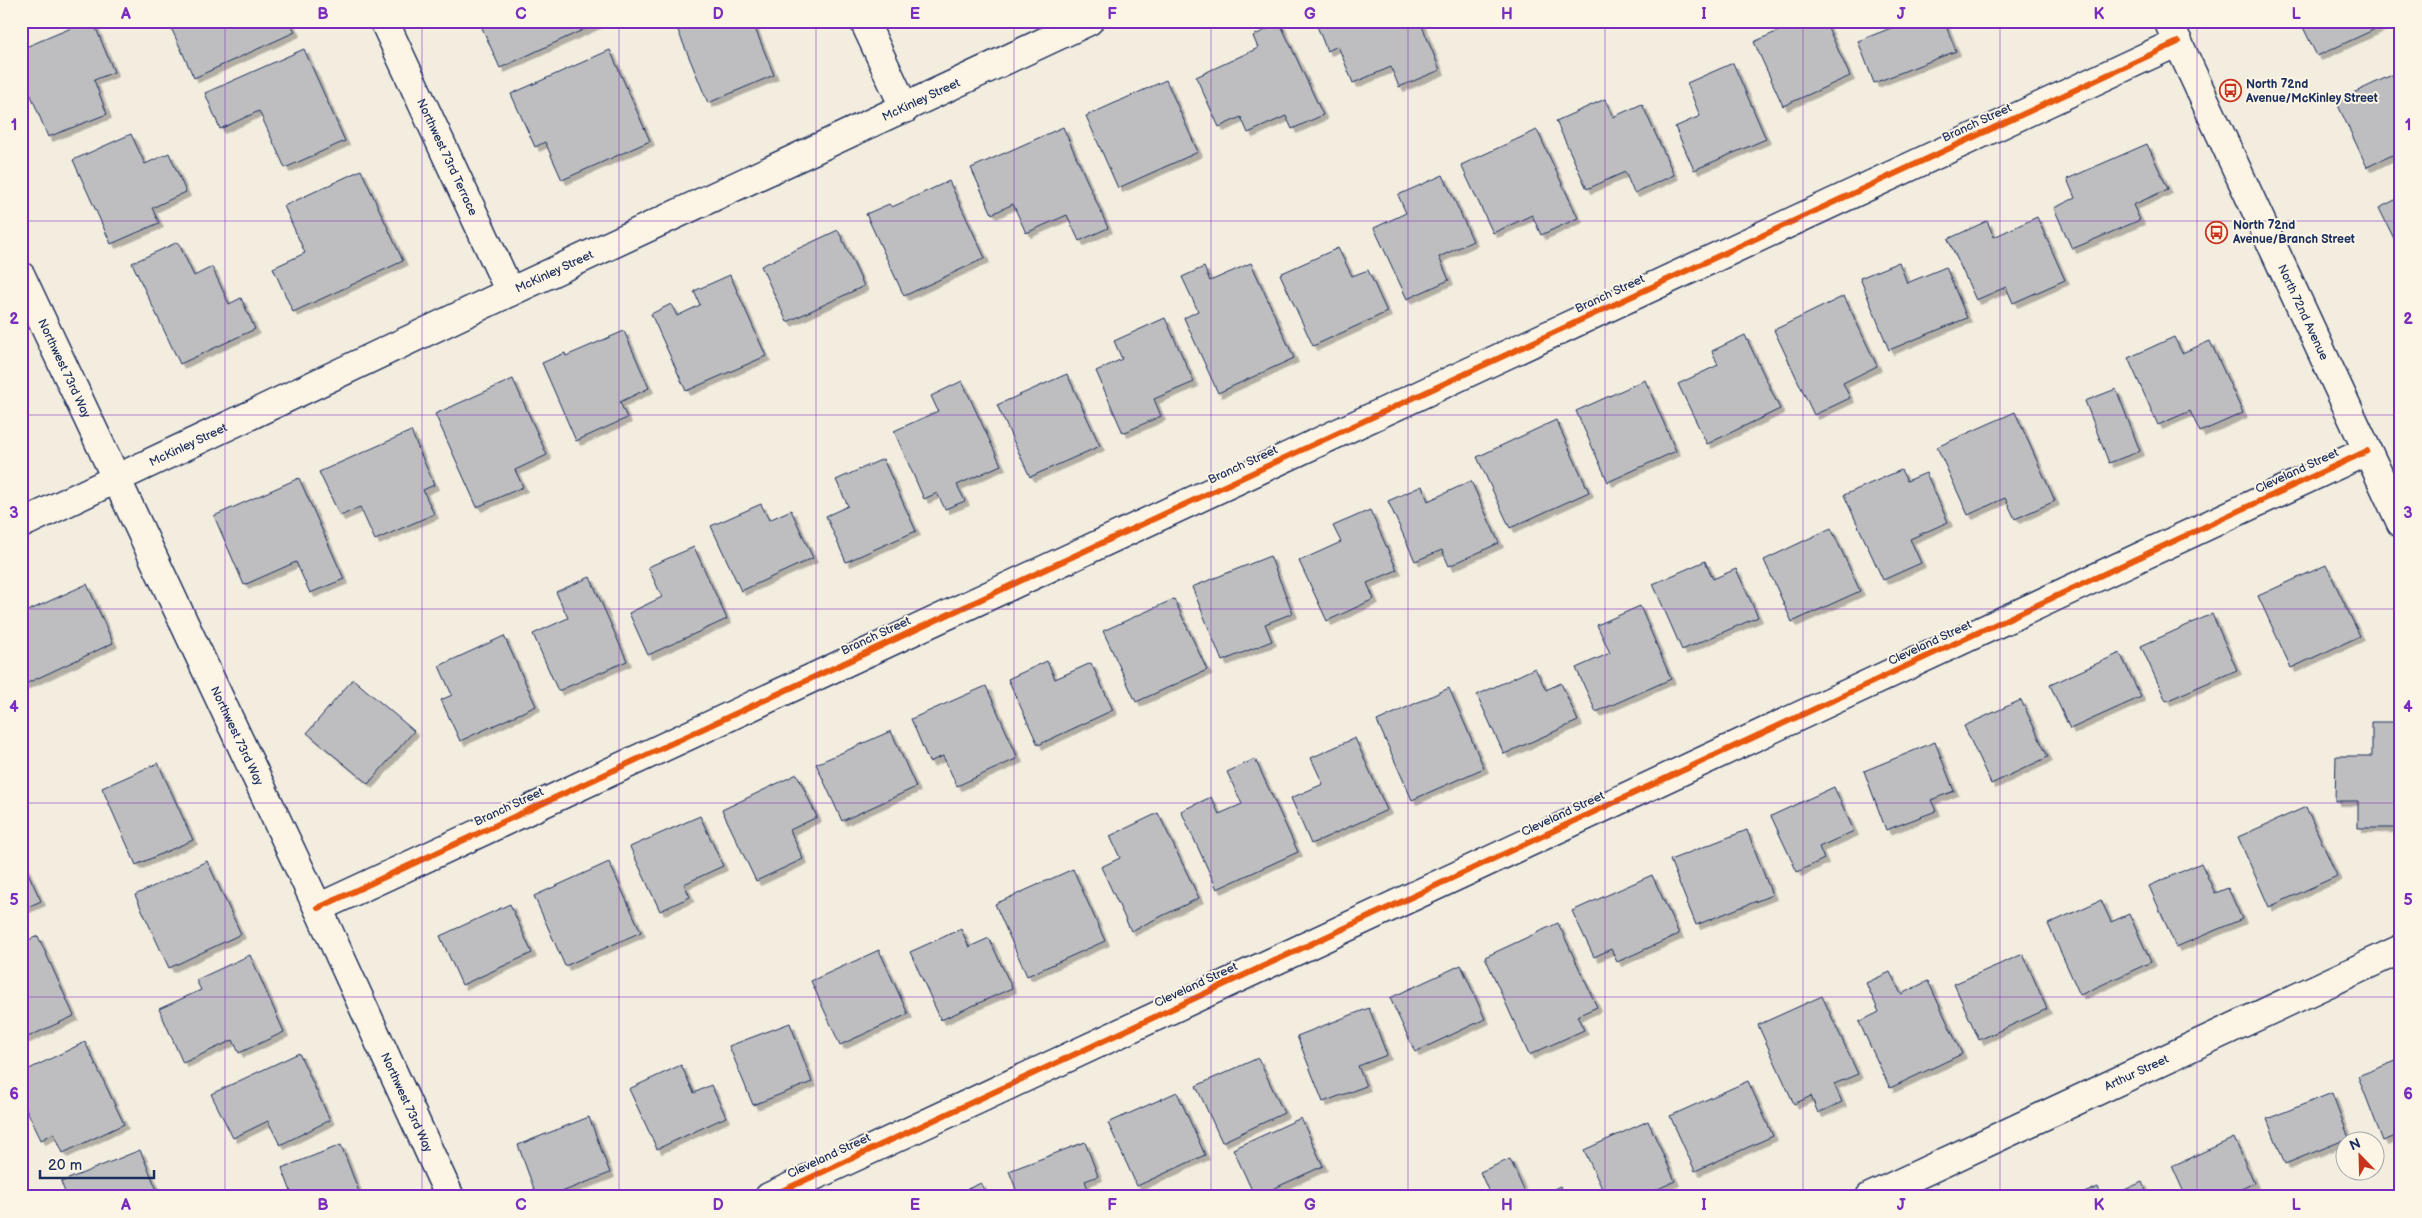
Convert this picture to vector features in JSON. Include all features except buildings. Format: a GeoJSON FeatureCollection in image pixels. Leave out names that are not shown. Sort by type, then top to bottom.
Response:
{"type":"FeatureCollection","features":[{"type":"Feature","properties":{"kind":"street","name":"Northwest 73rd Terrace"},"geometry":{"type":"LineString","coordinates":[[384,21],[510,292]]}},
{"type":"Feature","properties":{"kind":"street"},"geometry":{"type":"LineString","coordinates":[[864,21],[905,109]]}},
{"type":"Feature","properties":{"kind":"street","name":"McKinley Street"},"geometry":{"type":"LineString","coordinates":[[21,524],[117,481],[510,292],[905,109],[1089,21]]}},
{"type":"Feature","properties":{"kind":"street","name":"North 72nd Avenue"},"geometry":{"type":"LineString","coordinates":[[2173,32],[2401,523]]}},
{"type":"Feature","properties":{"kind":"street","name":"Branch Street"},"geometry":{"type":"LineString","coordinates":[[318,908],[2173,32]]}},
{"type":"Feature","properties":{"kind":"street","name":"Northwest 73rd Way"},"geometry":{"type":"LineString","coordinates":[[21,276],[318,908],[450,1197]]}},
{"type":"Feature","properties":{"kind":"street","name":"Cleveland Street"},"geometry":{"type":"LineString","coordinates":[[769,1197],[2367,451]]}},
{"type":"Feature","properties":{"kind":"street","name":"Arthur Street"},"geometry":{"type":"LineString","coordinates":[[1870,1197],[2401,949]]}},
{"type":"Feature","properties":{"kind":"cycle path"},"geometry":{"type":"LineString","coordinates":[[318,908],[2178,42]]}},
{"type":"Feature","properties":{"kind":"cycle path"},"geometry":{"type":"LineString","coordinates":[[769,1197],[2367,451]]}},
{"type":"Feature","properties":{"kind":"place","name":"North 72nd Avenue/McKinley Street"},"geometry":{"type":"Point","coordinates":[2230,91]}},
{"type":"Feature","properties":{"kind":"place","name":"North 72nd Avenue/Branch Street"},"geometry":{"type":"Point","coordinates":[2217,232]}}]}
